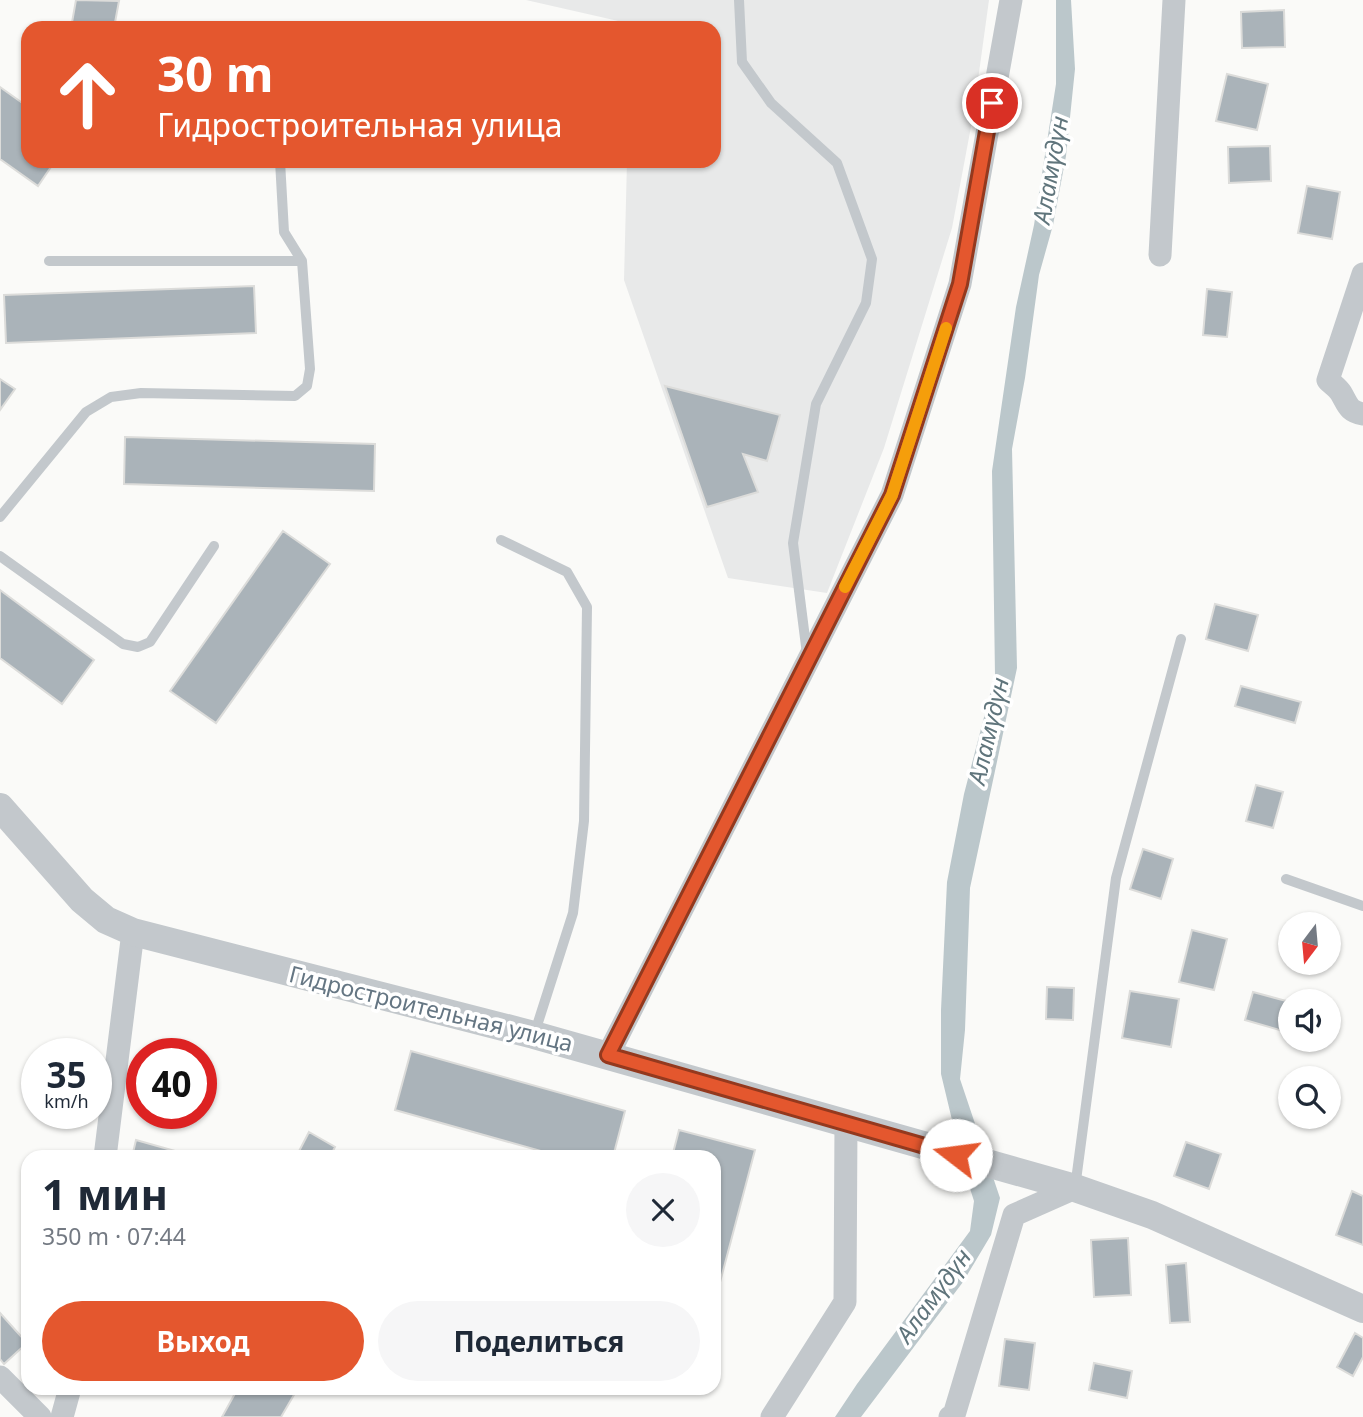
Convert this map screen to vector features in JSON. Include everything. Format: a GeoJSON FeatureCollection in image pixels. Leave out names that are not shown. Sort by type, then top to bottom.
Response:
{"type":"FeatureCollection","features":[{"type":"Feature","properties":{"kind":"street"},"geometry":{"type":"LineString","coordinates":[[608,1055],[892,495],[960,284],[1011,0]]}},
{"type":"Feature","properties":{"kind":"street"},"geometry":{"type":"LineString","coordinates":[[1160,255],[1174,0]]}},
{"type":"Feature","properties":{"kind":"street"},"geometry":{"type":"LineString","coordinates":[[1363,274],[1355,320],[1328,380],[1340,391],[1346,405],[1363,414]]}},
{"type":"Feature","properties":{"kind":"street","name":"Гидростроительная улица"},"geometry":{"type":"LineString","coordinates":[[0,807],[82,900],[106,920],[133,932],[608,1055],[1067,1185],[1152,1215],[1363,1308]]}},
{"type":"Feature","properties":{"kind":"street"},"geometry":{"type":"LineString","coordinates":[[106,1150],[133,932]]}},
{"type":"Feature","properties":{"kind":"street"},"geometry":{"type":"LineString","coordinates":[[772,1417],[845,1302],[846,1123]]}},
{"type":"Feature","properties":{"kind":"street"},"geometry":{"type":"LineString","coordinates":[[950,1417],[954,1415],[1014,1215],[1067,1185]]}},
{"type":"Feature","properties":{"kind":"street"},"geometry":{"type":"LineString","coordinates":[[0,1377],[40,1417]]}},
{"type":"Feature","properties":{"kind":"street"},"geometry":{"type":"LineString","coordinates":[[62,1417],[68,1395]]}},
{"type":"Feature","properties":{"kind":"lane"},"geometry":{"type":"LineString","coordinates":[[739,0],[742,62],[771,103],[837,163],[872,258],[866,303],[816,404],[793,543],[808,661]]}},
{"type":"Feature","properties":{"kind":"lane"},"geometry":{"type":"LineString","coordinates":[[0,517],[86,412],[111,397],[141,393],[295,396],[307,386],[310,369],[302,261],[284,232],[280,168]]}},
{"type":"Feature","properties":{"kind":"lane"},"geometry":{"type":"LineString","coordinates":[[49,261],[302,261]]}},
{"type":"Feature","properties":{"kind":"lane"},"geometry":{"type":"LineString","coordinates":[[501,540],[566,572],[587,607],[584,821],[573,913],[534,1035]]}},
{"type":"Feature","properties":{"kind":"lane"},"geometry":{"type":"LineString","coordinates":[[0,556],[123,644],[138,647],[150,642],[214,546]]}},
{"type":"Feature","properties":{"kind":"lane"},"geometry":{"type":"LineString","coordinates":[[1067,1185],[1116,878],[1181,639]]}},
{"type":"Feature","properties":{"kind":"lane"},"geometry":{"type":"LineString","coordinates":[[1286,878],[1363,906]]}},
{"type":"Feature","properties":{"kind":"shaded area"},"geometry":{"type":"Polygon","coordinates":[[[526,0],[989,0],[973,116],[952,228],[884,448],[827,593],[728,578],[624,280],[627,168],[721,168],[721,21],[618,21],[526,0]]]}},
{"type":"Feature","properties":{"kind":"water","name":"Аламүдүн"},"geometry":{"type":"Polygon","coordinates":[[[1056,0],[1071,0],[1075,69],[1066,156],[1053,225],[1039,275],[1012,449],[1017,668],[970,888],[965,1030],[960,1079],[1000,1198],[991,1235],[963,1282],[861,1417],[835,1417],[970,1231],[974,1201],[941,1074],[947,882],[964,794],[995,675],[992,471],[1016,307],[1034,225],[1056,84],[1056,0]]]}},
{"type":"Feature","properties":{"kind":"building"},"geometry":{"type":"Polygon","coordinates":[[[76,0],[119,1],[115,21],[72,21],[76,0]]]}},
{"type":"Feature","properties":{"kind":"building"},"geometry":{"type":"Polygon","coordinates":[[[1284,10],[1285,47],[1242,48],[1241,12],[1284,10]]]}},
{"type":"Feature","properties":{"kind":"building"},"geometry":{"type":"Polygon","coordinates":[[[1227,74],[1268,84],[1257,130],[1216,121],[1227,74]]]}},
{"type":"Feature","properties":{"kind":"building"},"geometry":{"type":"Polygon","coordinates":[[[0,87],[21,102],[21,168],[50,168],[38,186],[0,159],[0,87]]]}},
{"type":"Feature","properties":{"kind":"building"},"geometry":{"type":"Polygon","coordinates":[[[1270,146],[1271,181],[1229,183],[1228,147],[1270,146]]]}},
{"type":"Feature","properties":{"kind":"building"},"geometry":{"type":"Polygon","coordinates":[[[1307,186],[1340,192],[1332,239],[1298,233],[1307,186]]]}},
{"type":"Feature","properties":{"kind":"building"},"geometry":{"type":"Polygon","coordinates":[[[254,286],[256,333],[6,343],[4,295],[254,286]]]}},
{"type":"Feature","properties":{"kind":"building"},"geometry":{"type":"Polygon","coordinates":[[[1207,289],[1232,292],[1227,337],[1203,335],[1207,289]]]}},
{"type":"Feature","properties":{"kind":"building"},"geometry":{"type":"Polygon","coordinates":[[[0,379],[15,389],[0,410],[0,379]]]}},
{"type":"Feature","properties":{"kind":"building"},"geometry":{"type":"Polygon","coordinates":[[[665,386],[780,415],[767,461],[743,454],[758,492],[707,507],[665,386]]]}},
{"type":"Feature","properties":{"kind":"building"},"geometry":{"type":"Polygon","coordinates":[[[125,437],[375,444],[374,491],[124,484],[125,437]]]}},
{"type":"Feature","properties":{"kind":"building"},"geometry":{"type":"Polygon","coordinates":[[[283,531],[330,564],[216,723],[170,691],[283,531]]]}},
{"type":"Feature","properties":{"kind":"building"},"geometry":{"type":"Polygon","coordinates":[[[0,590],[94,660],[62,704],[0,658],[0,590]]]}},
{"type":"Feature","properties":{"kind":"building"},"geometry":{"type":"Polygon","coordinates":[[[1215,604],[1258,615],[1248,651],[1206,639],[1215,604]]]}},
{"type":"Feature","properties":{"kind":"building"},"geometry":{"type":"Polygon","coordinates":[[[1241,686],[1301,702],[1295,723],[1235,706],[1241,686]]]}},
{"type":"Feature","properties":{"kind":"building"},"geometry":{"type":"Polygon","coordinates":[[[1256,785],[1283,792],[1273,828],[1246,821],[1256,785]]]}},
{"type":"Feature","properties":{"kind":"building"},"geometry":{"type":"Polygon","coordinates":[[[1143,849],[1173,859],[1161,899],[1130,889],[1143,849]]]}},
{"type":"Feature","properties":{"kind":"building"},"geometry":{"type":"Polygon","coordinates":[[[1192,930],[1227,939],[1214,990],[1179,982],[1192,930]]]}},
{"type":"Feature","properties":{"kind":"building"},"geometry":{"type":"Polygon","coordinates":[[[1047,987],[1074,988],[1073,1020],[1046,1019],[1047,987]]]}},
{"type":"Feature","properties":{"kind":"building"},"geometry":{"type":"Polygon","coordinates":[[[1130,991],[1179,999],[1171,1047],[1122,1038],[1130,991]]]}},
{"type":"Feature","properties":{"kind":"building"},"geometry":{"type":"Polygon","coordinates":[[[1253,992],[1278,999],[1278,1030],[1245,1020],[1253,992]]]}},
{"type":"Feature","properties":{"kind":"building"},"geometry":{"type":"Polygon","coordinates":[[[411,1051],[625,1111],[615,1150],[537,1150],[395,1110],[411,1051]]]}},
{"type":"Feature","properties":{"kind":"building"},"geometry":{"type":"Polygon","coordinates":[[[679,1130],[755,1150],[721,1279],[721,1150],[674,1150],[679,1130]]]}},
{"type":"Feature","properties":{"kind":"building"},"geometry":{"type":"Polygon","coordinates":[[[309,1132],[335,1147],[334,1150],[300,1150],[309,1132]]]}},
{"type":"Feature","properties":{"kind":"building"},"geometry":{"type":"Polygon","coordinates":[[[136,1140],[171,1150],[134,1150],[136,1140]]]}},
{"type":"Feature","properties":{"kind":"building"},"geometry":{"type":"Polygon","coordinates":[[[1186,1142],[1221,1154],[1209,1189],[1174,1176],[1186,1142]]]}},
{"type":"Feature","properties":{"kind":"building"},"geometry":{"type":"Polygon","coordinates":[[[1352,1191],[1363,1196],[1363,1245],[1336,1235],[1352,1191]]]}},
{"type":"Feature","properties":{"kind":"building"},"geometry":{"type":"Polygon","coordinates":[[[1128,1238],[1131,1295],[1094,1297],[1091,1240],[1128,1238]]]}},
{"type":"Feature","properties":{"kind":"building"},"geometry":{"type":"Polygon","coordinates":[[[1186,1263],[1190,1322],[1170,1323],[1166,1265],[1186,1263]]]}},
{"type":"Feature","properties":{"kind":"building"},"geometry":{"type":"Polygon","coordinates":[[[0,1313],[21,1336],[21,1348],[4,1364],[0,1359],[0,1313]]]}},
{"type":"Feature","properties":{"kind":"building"},"geometry":{"type":"Polygon","coordinates":[[[1355,1333],[1363,1338],[1363,1357],[1353,1376],[1337,1367],[1355,1333]]]}},
{"type":"Feature","properties":{"kind":"building"},"geometry":{"type":"Polygon","coordinates":[[[1005,1339],[1035,1343],[1029,1390],[999,1386],[1005,1339]]]}},
{"type":"Feature","properties":{"kind":"building"},"geometry":{"type":"Polygon","coordinates":[[[1094,1363],[1132,1371],[1127,1398],[1089,1390],[1094,1363]]]}},
{"type":"Feature","properties":{"kind":"building"},"geometry":{"type":"Polygon","coordinates":[[[234,1395],[294,1395],[281,1417],[222,1417],[234,1395]]]}},
{"type":"Feature","properties":{"kind":"slow traffic"},"geometry":{"type":"LineString","coordinates":[[845,587],[892,495],[946,328]]}},
{"type":"Feature","properties":{"kind":"route"},"geometry":{"type":"LineString","coordinates":[[956,1155],[608,1055],[892,495],[960,284],[992,103]]}}]}
